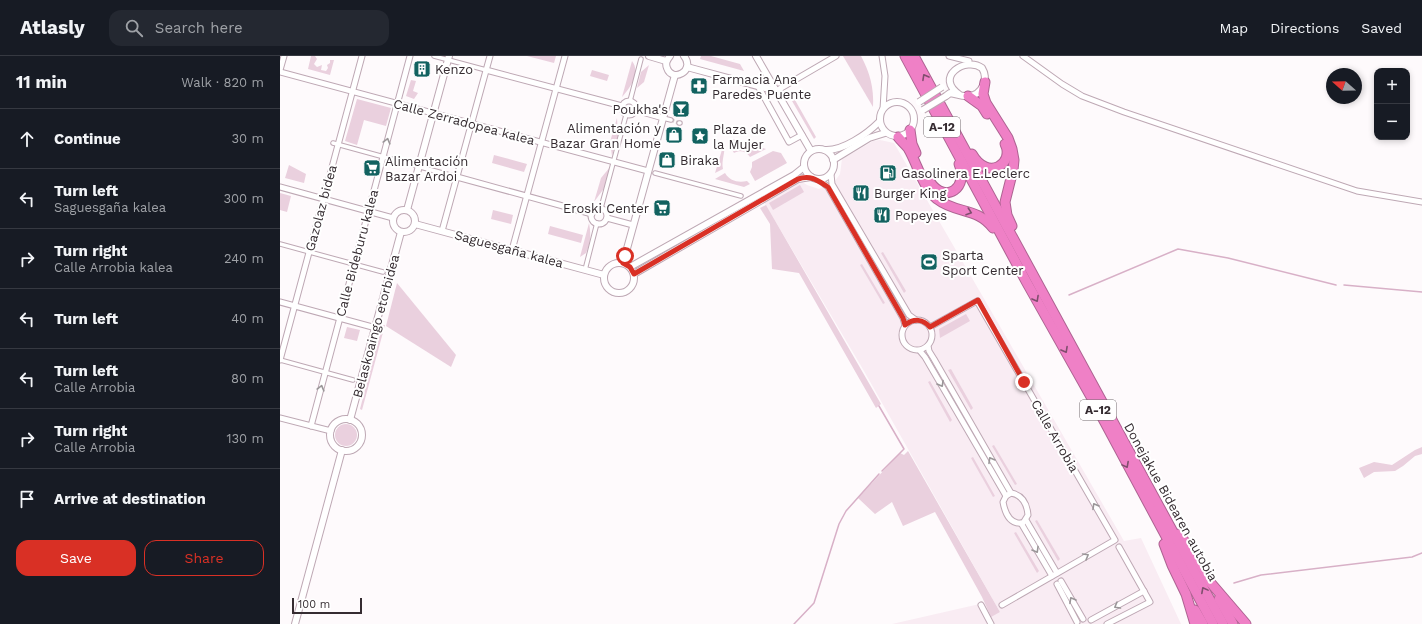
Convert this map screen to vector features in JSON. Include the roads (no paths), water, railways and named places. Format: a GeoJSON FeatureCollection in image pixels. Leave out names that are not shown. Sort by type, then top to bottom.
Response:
{"type":"FeatureCollection","features":[{"type":"Feature","properties":{"kind":"highway","name":"Donejakue Bidearen autobia"},"geometry":{"type":"LineString","coordinates":[[905,56],[1027,283],[1094,402],[1213,624]]}},
{"type":"Feature","properties":{"kind":"highway","name":"Donejakue Bidearen autobia"},"geometry":{"type":"LineString","coordinates":[[914,56],[1223,624]]}},
{"type":"Feature","properties":{"kind":"highway"},"geometry":{"type":"LineString","coordinates":[[985,82],[983,94],[986,103],[1008,138],[1012,149],[1014,160],[1013,170],[1004,202],[1007,215],[1024,250],[1030,270]]}},
{"type":"Feature","properties":{"kind":"highway"},"geometry":{"type":"LineString","coordinates":[[952,126],[965,142],[979,164],[987,168],[996,168],[1002,164],[1006,157],[1007,148],[982,106],[964,95]]}},
{"type":"Feature","properties":{"kind":"highway"},"geometry":{"type":"LineString","coordinates":[[910,130],[912,144],[928,179],[935,188],[943,193],[951,193],[960,185],[962,178],[961,170],[955,155],[944,137],[938,119]]}},
{"type":"Feature","properties":{"kind":"highway"},"geometry":{"type":"LineString","coordinates":[[898,137],[908,148],[932,194],[951,207],[968,211],[987,220],[1020,275],[1027,283]]}},
{"type":"Feature","properties":{"kind":"highway"},"geometry":{"type":"LineString","coordinates":[[1128,451],[1136,458],[1175,528],[1195,555],[1233,624]]}},
{"type":"Feature","properties":{"kind":"highway"},"geometry":{"type":"LineString","coordinates":[[1149,506],[1172,565],[1203,624]]}},
{"type":"Feature","properties":{"kind":"highway"},"geometry":{"type":"LineString","coordinates":[[1210,582],[1246,624]]}},
{"type":"Feature","properties":{"kind":"highway"},"geometry":{"type":"LineString","coordinates":[[1186,594],[1195,624]]}},
{"type":"Feature","properties":{"kind":"street"},"geometry":{"type":"LineString","coordinates":[[280,71],[284,56]]}},
{"type":"Feature","properties":{"kind":"street","name":"Gazolaz bidea"},"geometry":{"type":"LineString","coordinates":[[280,360],[324,199],[336,144],[362,56]]}},
{"type":"Feature","properties":{"kind":"street","name":"Calle Bideburu kalea"},"geometry":{"type":"LineString","coordinates":[[311,426],[410,56]]}},
{"type":"Feature","properties":{"kind":"street"},"geometry":{"type":"LineString","coordinates":[[434,56],[448,58],[486,70],[622,106]]}},
{"type":"Feature","properties":{"kind":"street"},"geometry":{"type":"LineString","coordinates":[[442,231],[490,56]]}},
{"type":"Feature","properties":{"kind":"street"},"geometry":{"type":"LineString","coordinates":[[512,250],[565,56]]}},
{"type":"Feature","properties":{"kind":"street"},"geometry":{"type":"LineString","coordinates":[[649,56],[668,58],[666,65],[667,70],[675,75],[682,73],[687,67],[687,60],[684,56]]}},
{"type":"Feature","properties":{"kind":"street"},"geometry":{"type":"LineString","coordinates":[[756,56],[811,151]]}},
{"type":"Feature","properties":{"kind":"street"},"geometry":{"type":"LineString","coordinates":[[687,67],[776,91],[836,56]]}},
{"type":"Feature","properties":{"kind":"street"},"geometry":{"type":"LineString","coordinates":[[882,56],[885,76],[883,109]]}},
{"type":"Feature","properties":{"kind":"street"},"geometry":{"type":"LineString","coordinates":[[914,118],[923,110],[950,93],[974,95],[979,92],[985,82],[983,70],[975,62],[949,56]]}},
{"type":"Feature","properties":{"kind":"street"},"geometry":{"type":"LineString","coordinates":[[1023,56],[1062,84],[1082,96],[1124,112],[1357,191],[1422,202]]}},
{"type":"Feature","properties":{"kind":"street"},"geometry":{"type":"LineString","coordinates":[[407,210],[448,58]]}},
{"type":"Feature","properties":{"kind":"street"},"geometry":{"type":"LineString","coordinates":[[630,101],[641,59]]}},
{"type":"Feature","properties":{"kind":"street"},"geometry":{"type":"LineString","coordinates":[[964,95],[952,88],[950,77],[954,67],[958,63],[969,60]]}},
{"type":"Feature","properties":{"kind":"street","name":"Calle Zerradopea kalea"},"geometry":{"type":"LineString","coordinates":[[280,71],[648,171]]}},
{"type":"Feature","properties":{"kind":"street"},"geometry":{"type":"LineString","coordinates":[[623,263],[675,75]]}},
{"type":"Feature","properties":{"kind":"street"},"geometry":{"type":"LineString","coordinates":[[906,104],[910,108],[914,118],[914,122],[910,130],[907,134],[898,137],[893,137],[885,133],[879,122],[880,115],[886,105],[896,102],[906,104],[919,102],[950,82]]}},
{"type":"Feature","properties":{"kind":"street"},"geometry":{"type":"LineString","coordinates":[[758,86],[789,142],[802,135]]}},
{"type":"Feature","properties":{"kind":"street"},"geometry":{"type":"LineString","coordinates":[[622,106],[624,103],[630,101]]}},
{"type":"Feature","properties":{"kind":"street"},"geometry":{"type":"LineString","coordinates":[[630,101],[634,103],[636,110]]}},
{"type":"Feature","properties":{"kind":"street"},"geometry":{"type":"LineString","coordinates":[[622,106],[623,112],[626,115]]}},
{"type":"Feature","properties":{"kind":"street"},"geometry":{"type":"LineString","coordinates":[[636,110],[671,120]]}},
{"type":"Feature","properties":{"kind":"street"},"geometry":{"type":"LineString","coordinates":[[626,115],[633,114],[636,110]]}},
{"type":"Feature","properties":{"kind":"street"},"geometry":{"type":"LineString","coordinates":[[601,208],[626,115]]}},
{"type":"Feature","properties":{"kind":"street"},"geometry":{"type":"LineString","coordinates":[[879,122],[866,133],[839,148],[832,150],[819,148],[811,151],[804,158],[804,167],[807,174],[828,187],[903,318],[905,325],[902,333],[903,342],[910,349],[920,350],[928,346]]}},
{"type":"Feature","properties":{"kind":"street"},"geometry":{"type":"LineString","coordinates":[[833,160],[869,138],[885,133]]}},
{"type":"Feature","properties":{"kind":"street"},"geometry":{"type":"LineString","coordinates":[[336,144],[592,214]]}},
{"type":"Feature","properties":{"kind":"street"},"geometry":{"type":"LineString","coordinates":[[825,150],[831,155],[833,160],[834,166],[831,174],[832,184],[909,315],[916,320],[922,321],[930,327],[932,337],[928,346],[929,351],[1008,495]]}},
{"type":"Feature","properties":{"kind":"street"},"geometry":{"type":"LineString","coordinates":[[630,267],[794,176],[804,167]]}},
{"type":"Feature","properties":{"kind":"street"},"geometry":{"type":"LineString","coordinates":[[655,173],[741,196]]}},
{"type":"Feature","properties":{"kind":"street"},"geometry":{"type":"LineString","coordinates":[[634,274],[798,179],[826,177],[831,174]]}},
{"type":"Feature","properties":{"kind":"street"},"geometry":{"type":"LineString","coordinates":[[280,187],[393,218]]}},
{"type":"Feature","properties":{"kind":"street"},"geometry":{"type":"LineString","coordinates":[[597,223],[592,218],[592,214],[596,208],[601,208]]}},
{"type":"Feature","properties":{"kind":"street"},"geometry":{"type":"LineString","coordinates":[[601,208],[606,213],[607,218]]}},
{"type":"Feature","properties":{"kind":"street"},"geometry":{"type":"LineString","coordinates":[[407,210],[414,215],[415,224],[410,231],[402,232],[395,227],[393,218],[399,211],[407,210]]}},
{"type":"Feature","properties":{"kind":"street"},"geometry":{"type":"LineString","coordinates":[[607,218],[633,225]]}},
{"type":"Feature","properties":{"kind":"street"},"geometry":{"type":"LineString","coordinates":[[597,223],[604,222],[607,218]]}},
{"type":"Feature","properties":{"kind":"street"},"geometry":{"type":"LineString","coordinates":[[585,270],[597,223]]}},
{"type":"Feature","properties":{"kind":"street","name":"Saguesgaña kalea"},"geometry":{"type":"LineString","coordinates":[[415,224],[604,275]]}},
{"type":"Feature","properties":{"kind":"street","name":"Belaskoaingo etorbidea"},"geometry":{"type":"LineString","coordinates":[[350,420],[402,232]]}},
{"type":"Feature","properties":{"kind":"street"},"geometry":{"type":"LineString","coordinates":[[280,244],[383,272]]}},
{"type":"Feature","properties":{"kind":"street"},"geometry":{"type":"LineString","coordinates":[[623,263],[630,267],[634,274],[634,281],[630,289],[620,294],[607,288],[604,282],[604,275],[606,270],[612,264],[623,263]]}},
{"type":"Feature","properties":{"kind":"street","name":"Calle Arrobia"},"geometry":{"type":"LineString","coordinates":[[930,327],[978,300],[1115,540],[1002,605]]}},
{"type":"Feature","properties":{"kind":"street"},"geometry":{"type":"LineString","coordinates":[[280,302],[376,328]]}},
{"type":"Feature","properties":{"kind":"street"},"geometry":{"type":"LineString","coordinates":[[905,325],[916,320]]}},
{"type":"Feature","properties":{"kind":"street"},"geometry":{"type":"LineString","coordinates":[[920,350],[1008,495]]}},
{"type":"Feature","properties":{"kind":"street"},"geometry":{"type":"LineString","coordinates":[[280,360],[353,380]]}},
{"type":"Feature","properties":{"kind":"street"},"geometry":{"type":"LineString","coordinates":[[280,418],[331,431]]}},
{"type":"Feature","properties":{"kind":"street"},"geometry":{"type":"LineString","coordinates":[[342,420],[350,420],[359,426],[362,433],[362,438],[356,448],[342,450],[335,446],[332,442],[331,431],[336,423],[342,420]]}},
{"type":"Feature","properties":{"kind":"street"},"geometry":{"type":"LineString","coordinates":[[295,624],[342,450]]}},
{"type":"Feature","properties":{"kind":"street"},"geometry":{"type":"LineString","coordinates":[[1008,495],[1003,502],[1006,513],[1012,521],[1024,522]]}},
{"type":"Feature","properties":{"kind":"street"},"geometry":{"type":"LineString","coordinates":[[1008,495],[1020,496],[1026,504],[1028,515],[1024,522]]}},
{"type":"Feature","properties":{"kind":"street"},"geometry":{"type":"LineString","coordinates":[[1024,522],[1057,573]]}},
{"type":"Feature","properties":{"kind":"street"},"geometry":{"type":"LineString","coordinates":[[1024,522],[1052,576]]}},
{"type":"Feature","properties":{"kind":"street"},"geometry":{"type":"LineString","coordinates":[[1107,624],[1150,602],[1119,547]]}},
{"type":"Feature","properties":{"kind":"street"},"geometry":{"type":"LineString","coordinates":[[1083,619],[1076,623],[1059,582],[1083,619],[1093,622],[1144,591]]}},
{"type":"Feature","properties":{"kind":"street"},"geometry":{"type":"LineString","coordinates":[[981,605],[991,624]]}},
{"type":"Feature","properties":{"kind":"waterway"},"geometry":{"type":"LineString","coordinates":[[1069,295],[1178,249],[1228,258],[1336,285]]}},
{"type":"Feature","properties":{"kind":"waterway"},"geometry":{"type":"LineString","coordinates":[[1344,285],[1422,292]]}},
{"type":"Feature","properties":{"kind":"waterway"},"geometry":{"type":"LineString","coordinates":[[879,406],[904,449],[882,471]]}},
{"type":"Feature","properties":{"kind":"waterway"},"geometry":{"type":"LineString","coordinates":[[794,624],[814,603],[839,524],[846,511],[879,474]]}},
{"type":"Feature","properties":{"kind":"waterway"},"geometry":{"type":"LineString","coordinates":[[1234,583],[1261,575],[1412,557],[1422,553]]}},
{"type":"Feature","properties":{"kind":"tunnel"},"geometry":{"type":"LineString","coordinates":[[671,120],[679,123]]}},
{"type":"Feature","properties":{"kind":"place","name":"Kenzo"},"geometry":{"type":"Point","coordinates":[422,69]}},
{"type":"Feature","properties":{"kind":"place","name":"Farmacia Ana Paredes Puente"},"geometry":{"type":"Point","coordinates":[699,86]}},
{"type":"Feature","properties":{"kind":"place","name":"Poukha's"},"geometry":{"type":"Point","coordinates":[681,109]}},
{"type":"Feature","properties":{"kind":"place","name":"Alimentación y Bazar Gran Home"},"geometry":{"type":"Point","coordinates":[674,135]}},
{"type":"Feature","properties":{"kind":"place","name":"Plaza de la Mujer"},"geometry":{"type":"Point","coordinates":[700,136]}},
{"type":"Feature","properties":{"kind":"place","name":"Biraka"},"geometry":{"type":"Point","coordinates":[667,160]}},
{"type":"Feature","properties":{"kind":"place","name":"Alimentación Bazar Ardoi"},"geometry":{"type":"Point","coordinates":[372,168]}},
{"type":"Feature","properties":{"kind":"place","name":"Gasolinera E.Leclerc"},"geometry":{"type":"Point","coordinates":[888,173]}},
{"type":"Feature","properties":{"kind":"place","name":"Burger King"},"geometry":{"type":"Point","coordinates":[861,193]}},
{"type":"Feature","properties":{"kind":"place","name":"Eroski Center"},"geometry":{"type":"Point","coordinates":[662,208]}},
{"type":"Feature","properties":{"kind":"place","name":"Popeyes"},"geometry":{"type":"Point","coordinates":[882,215]}},
{"type":"Feature","properties":{"kind":"place","name":"Sparta Sport Center"},"geometry":{"type":"Point","coordinates":[929,262]}}]}
